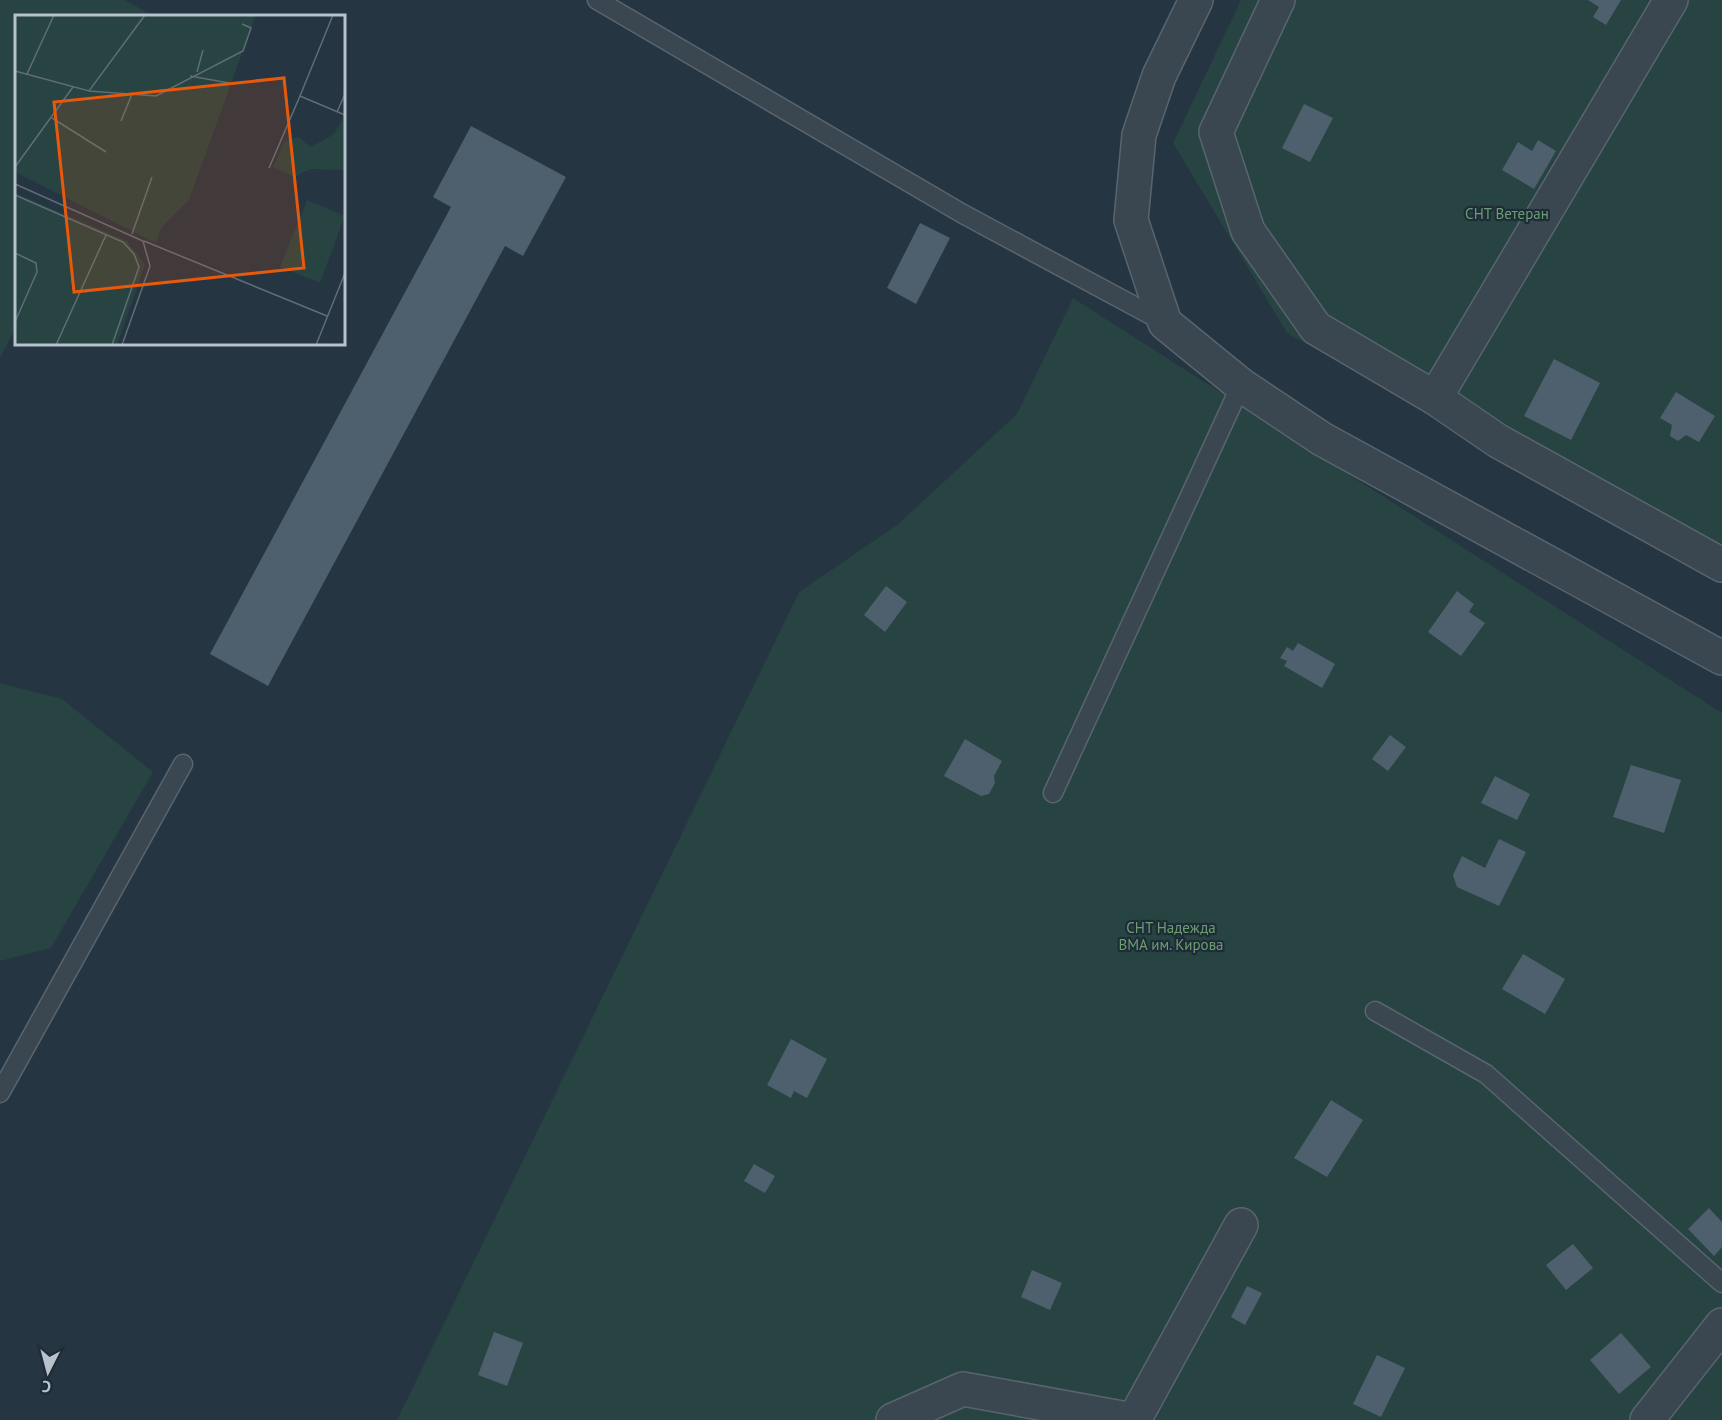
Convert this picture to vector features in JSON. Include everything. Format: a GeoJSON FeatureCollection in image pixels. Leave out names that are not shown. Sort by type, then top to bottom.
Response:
{"type":"FeatureCollection","features":[{"type":"Feature","properties":{"kind":"street"},"geometry":{"type":"LineString","coordinates":[[1196,0],[1159,76],[1139,135],[1131,220],[1165,323],[1242,385],[1322,439],[1722,658]]}},
{"type":"Feature","properties":{"kind":"street"},"geometry":{"type":"LineString","coordinates":[[1278,0],[1216,132],[1248,231],[1316,328],[1435,398],[1498,441],[1722,565]]}},
{"type":"Feature","properties":{"kind":"street"},"geometry":{"type":"LineString","coordinates":[[1435,398],[1671,0]]}},
{"type":"Feature","properties":{"kind":"street"},"geometry":{"type":"LineString","coordinates":[[893,1420],[963,1389],[1133,1420],[1241,1225]]}},
{"type":"Feature","properties":{"kind":"street"},"geometry":{"type":"LineString","coordinates":[[1647,1420],[1722,1325]]}},
{"type":"Feature","properties":{"kind":"lane"},"geometry":{"type":"LineString","coordinates":[[597,0],[963,214],[1165,323]]}},
{"type":"Feature","properties":{"kind":"lane"},"geometry":{"type":"LineString","coordinates":[[1053,793],[1242,385]]}},
{"type":"Feature","properties":{"kind":"lane"},"geometry":{"type":"LineString","coordinates":[[0,1093],[183,764]]}},
{"type":"Feature","properties":{"kind":"lane"},"geometry":{"type":"LineString","coordinates":[[1375,1011],[1486,1074],[1722,1283]]}},
{"type":"Feature","properties":{"kind":"green space"},"geometry":{"type":"Polygon","coordinates":[[[0,0],[124,0],[153,15],[15,15],[15,329],[0,358],[0,0]]]}},
{"type":"Feature","properties":{"kind":"green space","name":"СНТ Ветеран"},"geometry":{"type":"Polygon","coordinates":[[[1241,0],[1722,0],[1722,576],[1287,333],[1173,143],[1241,0]]]}},
{"type":"Feature","properties":{"kind":"green space","name":"СНТ Надежда ВМА им. Кирова"},"geometry":{"type":"Polygon","coordinates":[[[1073,298],[1722,713],[1722,1420],[397,1420],[799,592],[897,525],[1017,414],[1073,298]]]}},
{"type":"Feature","properties":{"kind":"green space"},"geometry":{"type":"Polygon","coordinates":[[[0,683],[62,699],[153,772],[51,948],[0,961],[0,683]]]}},
{"type":"Feature","properties":{"kind":"building"},"geometry":{"type":"Polygon","coordinates":[[[1588,0],[1621,0],[1606,25],[1593,17],[1599,7],[1588,0]]]}},
{"type":"Feature","properties":{"kind":"building"},"geometry":{"type":"Polygon","coordinates":[[[1304,104],[1333,118],[1310,162],[1282,148],[1304,104]]]}},
{"type":"Feature","properties":{"kind":"building"},"geometry":{"type":"Polygon","coordinates":[[[471,126],[566,177],[523,256],[505,246],[268,686],[210,654],[451,207],[433,197],[471,126]]]}},
{"type":"Feature","properties":{"kind":"building"},"geometry":{"type":"Polygon","coordinates":[[[1538,140],[1556,151],[1534,189],[1502,170],[1518,142],[1532,151],[1538,140]]]}},
{"type":"Feature","properties":{"kind":"building"},"geometry":{"type":"Polygon","coordinates":[[[920,223],[950,238],[916,304],[887,288],[920,223]]]}},
{"type":"Feature","properties":{"kind":"building"},"geometry":{"type":"Polygon","coordinates":[[[1554,359],[1600,383],[1571,440],[1524,416],[1554,359]]]}},
{"type":"Feature","properties":{"kind":"building"},"geometry":{"type":"Polygon","coordinates":[[[1676,392],[1715,416],[1699,442],[1686,435],[1678,441],[1670,436],[1672,425],[1660,418],[1676,392]]]}},
{"type":"Feature","properties":{"kind":"building"},"geometry":{"type":"Polygon","coordinates":[[[886,586],[907,602],[885,632],[864,615],[886,586]]]}},
{"type":"Feature","properties":{"kind":"building"},"geometry":{"type":"Polygon","coordinates":[[[1457,591],[1474,604],[1469,612],[1485,623],[1461,656],[1428,632],[1457,591]]]}},
{"type":"Feature","properties":{"kind":"building"},"geometry":{"type":"Polygon","coordinates":[[[1298,643],[1335,664],[1322,688],[1284,666],[1287,661],[1280,658],[1287,647],[1293,651],[1298,643]]]}},
{"type":"Feature","properties":{"kind":"building"},"geometry":{"type":"Polygon","coordinates":[[[1390,735],[1406,747],[1388,771],[1372,759],[1390,735]]]}},
{"type":"Feature","properties":{"kind":"building"},"geometry":{"type":"Polygon","coordinates":[[[965,739],[1002,761],[994,776],[995,783],[989,794],[981,796],[944,776],[965,739]]]}},
{"type":"Feature","properties":{"kind":"building"},"geometry":{"type":"Polygon","coordinates":[[[1631,765],[1681,780],[1664,833],[1613,817],[1631,765]]]}},
{"type":"Feature","properties":{"kind":"building"},"geometry":{"type":"Polygon","coordinates":[[[1495,776],[1530,794],[1517,820],[1481,803],[1495,776]]]}},
{"type":"Feature","properties":{"kind":"building"},"geometry":{"type":"Polygon","coordinates":[[[1499,839],[1526,852],[1499,906],[1457,887],[1453,875],[1462,856],[1485,868],[1499,839]]]}},
{"type":"Feature","properties":{"kind":"building"},"geometry":{"type":"Polygon","coordinates":[[[1523,954],[1565,979],[1545,1014],[1502,989],[1523,954]]]}},
{"type":"Feature","properties":{"kind":"building"},"geometry":{"type":"Polygon","coordinates":[[[791,1039],[827,1059],[807,1098],[794,1091],[791,1098],[767,1085],[791,1039]]]}},
{"type":"Feature","properties":{"kind":"building"},"geometry":{"type":"Polygon","coordinates":[[[1331,1100],[1363,1120],[1327,1177],[1294,1158],[1331,1100]]]}},
{"type":"Feature","properties":{"kind":"building"},"geometry":{"type":"Polygon","coordinates":[[[754,1164],[775,1176],[765,1193],[744,1181],[754,1164]]]}},
{"type":"Feature","properties":{"kind":"building"},"geometry":{"type":"Polygon","coordinates":[[[1709,1208],[1722,1222],[1722,1247],[1714,1256],[1688,1229],[1709,1208]]]}},
{"type":"Feature","properties":{"kind":"building"},"geometry":{"type":"Polygon","coordinates":[[[1573,1244],[1593,1268],[1566,1290],[1546,1265],[1573,1244]]]}},
{"type":"Feature","properties":{"kind":"building"},"geometry":{"type":"Polygon","coordinates":[[[1032,1270],[1062,1283],[1050,1310],[1021,1297],[1032,1270]]]}},
{"type":"Feature","properties":{"kind":"building"},"geometry":{"type":"Polygon","coordinates":[[[1247,1286],[1262,1293],[1245,1325],[1231,1317],[1247,1286]]]}},
{"type":"Feature","properties":{"kind":"building"},"geometry":{"type":"Polygon","coordinates":[[[494,1332],[523,1343],[507,1386],[478,1375],[494,1332]]]}},
{"type":"Feature","properties":{"kind":"building"},"geometry":{"type":"Polygon","coordinates":[[[1621,1333],[1651,1367],[1619,1394],[1590,1360],[1621,1333]]]}},
{"type":"Feature","properties":{"kind":"building"},"geometry":{"type":"Polygon","coordinates":[[[1377,1355],[1405,1368],[1381,1417],[1353,1404],[1377,1355]]]}}]}
